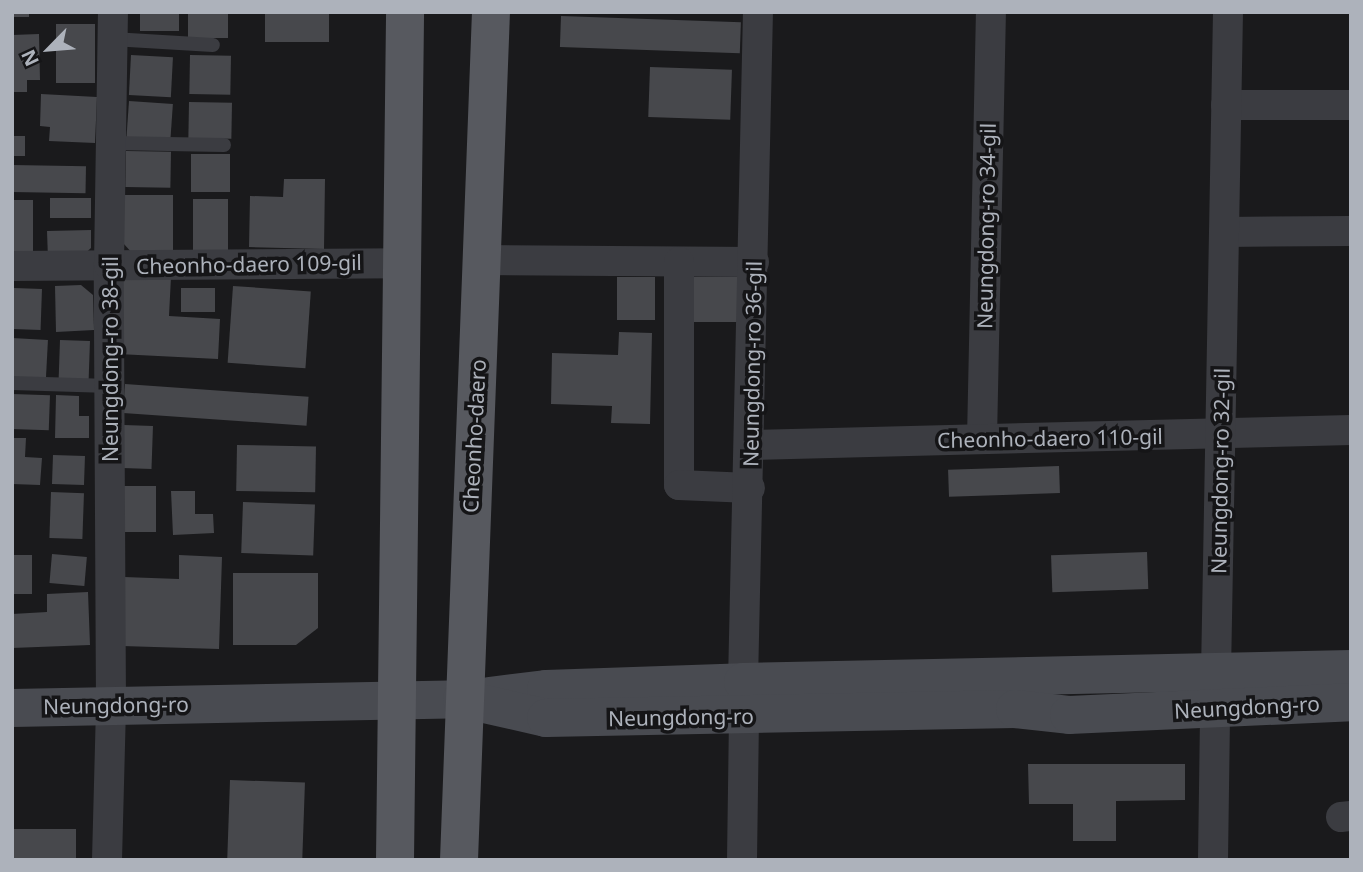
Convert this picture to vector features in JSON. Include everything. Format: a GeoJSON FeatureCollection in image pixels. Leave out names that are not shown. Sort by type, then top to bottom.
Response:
{"type":"FeatureCollection","features":[{"type":"Feature","properties":{"kind":"main road"},"geometry":{"type":"LineString","coordinates":[[395,860],[405,12]]}},
{"type":"Feature","properties":{"kind":"main road","name":"Cheonho-daero"},"geometry":{"type":"LineString","coordinates":[[458,860],[462,699],[491,12]]}},
{"type":"Feature","properties":{"kind":"main road","name":"Neungdong-ro"},"geometry":{"type":"LineString","coordinates":[[12,708],[462,699],[545,718],[744,699],[1015,709],[1069,715],[1351,669]]}},
{"type":"Feature","properties":{"kind":"main road","name":"Neungdong-ro"},"geometry":{"type":"LineString","coordinates":[[1215,691],[1351,702]]}},
{"type":"Feature","properties":{"kind":"street","name":"Neungdong-ro 36-gil"},"geometry":{"type":"LineString","coordinates":[[742,860],[758,12]]}},
{"type":"Feature","properties":{"kind":"street","name":"Neungdong-ro 34-gil"},"geometry":{"type":"LineString","coordinates":[[982,439],[991,12]]}},
{"type":"Feature","properties":{"kind":"street","name":"Neungdong-ro 32-gil"},"geometry":{"type":"LineString","coordinates":[[1213,860],[1228,12]]}},
{"type":"Feature","properties":{"kind":"street","name":"Neungdong-ro 38-gil"},"geometry":{"type":"LineString","coordinates":[[107,860],[111,706],[109,265],[113,26]]}},
{"type":"Feature","properties":{"kind":"street"},"geometry":{"type":"LineString","coordinates":[[1226,105],[1351,105]]}},
{"type":"Feature","properties":{"kind":"street"},"geometry":{"type":"LineString","coordinates":[[1224,232],[1351,231]]}},
{"type":"Feature","properties":{"kind":"street"},"geometry":{"type":"LineString","coordinates":[[482,260],[754,262]]}},
{"type":"Feature","properties":{"kind":"street"},"geometry":{"type":"LineString","coordinates":[[679,262],[679,485],[750,488]]}},
{"type":"Feature","properties":{"kind":"street","name":"Cheonho-daero 109-gil"},"geometry":{"type":"LineString","coordinates":[[12,266],[401,263]]}},
{"type":"Feature","properties":{"kind":"street","name":"Cheonho-daero 110-gil"},"geometry":{"type":"LineString","coordinates":[[750,445],[1351,430]]}},
{"type":"Feature","properties":{"kind":"lane"},"geometry":{"type":"LineString","coordinates":[[113,26],[213,46]]}},
{"type":"Feature","properties":{"kind":"lane"},"geometry":{"type":"LineString","coordinates":[[111,143],[224,145]]}},
{"type":"Feature","properties":{"kind":"lane"},"geometry":{"type":"LineString","coordinates":[[12,383],[110,386]]}},
{"type":"Feature","properties":{"kind":"building"},"geometry":{"type":"Polygon","coordinates":[[[12,12],[29,12],[29,17],[12,17],[12,12]]]}},
{"type":"Feature","properties":{"kind":"building"},"geometry":{"type":"Polygon","coordinates":[[[140,12],[179,12],[179,31],[140,31],[140,12]]]}},
{"type":"Feature","properties":{"kind":"building"},"geometry":{"type":"Polygon","coordinates":[[[188,12],[228,12],[228,38],[188,38],[188,12]]]}},
{"type":"Feature","properties":{"kind":"building"},"geometry":{"type":"Polygon","coordinates":[[[265,12],[329,12],[329,42],[265,42],[265,12]]]}},
{"type":"Feature","properties":{"kind":"building"},"geometry":{"type":"Polygon","coordinates":[[[561,16],[741,22],[740,53],[560,47],[561,16]]]}},
{"type":"Feature","properties":{"kind":"building"},"geometry":{"type":"Polygon","coordinates":[[[56,24],[95,24],[95,83],[56,83],[56,24]]]}},
{"type":"Feature","properties":{"kind":"building"},"geometry":{"type":"Polygon","coordinates":[[[39,34],[40,80],[27,80],[27,92],[12,92],[12,35],[39,34]]]}},
{"type":"Feature","properties":{"kind":"building"},"geometry":{"type":"Polygon","coordinates":[[[131,55],[173,57],[171,97],[129,95],[131,55]]]}},
{"type":"Feature","properties":{"kind":"building"},"geometry":{"type":"Polygon","coordinates":[[[190,55],[231,56],[230,95],[189,94],[190,55]]]}},
{"type":"Feature","properties":{"kind":"building"},"geometry":{"type":"Polygon","coordinates":[[[650,67],[732,70],[730,120],[648,117],[650,67]]]}},
{"type":"Feature","properties":{"kind":"building"},"geometry":{"type":"Polygon","coordinates":[[[41,94],[97,97],[95,143],[49,141],[50,127],[40,126],[41,94]]]}},
{"type":"Feature","properties":{"kind":"building"},"geometry":{"type":"Polygon","coordinates":[[[129,101],[173,104],[170,140],[126,137],[129,101]]]}},
{"type":"Feature","properties":{"kind":"building"},"geometry":{"type":"Polygon","coordinates":[[[189,102],[232,103],[231,139],[188,138],[189,102]]]}},
{"type":"Feature","properties":{"kind":"building"},"geometry":{"type":"Polygon","coordinates":[[[12,136],[25,136],[25,156],[12,156],[12,136]]]}},
{"type":"Feature","properties":{"kind":"building"},"geometry":{"type":"Polygon","coordinates":[[[126,151],[171,152],[170,188],[125,187],[126,151]]]}},
{"type":"Feature","properties":{"kind":"building"},"geometry":{"type":"Polygon","coordinates":[[[191,154],[230,154],[230,192],[191,192],[191,154]]]}},
{"type":"Feature","properties":{"kind":"building"},"geometry":{"type":"Polygon","coordinates":[[[12,165],[86,166],[86,193],[12,192],[12,165]]]}},
{"type":"Feature","properties":{"kind":"building"},"geometry":{"type":"Polygon","coordinates":[[[284,179],[325,179],[324,249],[249,247],[250,196],[283,197],[284,179]]]}},
{"type":"Feature","properties":{"kind":"building"},"geometry":{"type":"Polygon","coordinates":[[[123,195],[173,195],[173,254],[133,254],[123,243],[123,195]]]}},
{"type":"Feature","properties":{"kind":"building"},"geometry":{"type":"Polygon","coordinates":[[[50,198],[91,198],[91,218],[50,218],[50,198]]]}},
{"type":"Feature","properties":{"kind":"building"},"geometry":{"type":"Polygon","coordinates":[[[193,199],[228,199],[228,252],[193,252],[193,199]]]}},
{"type":"Feature","properties":{"kind":"building"},"geometry":{"type":"Polygon","coordinates":[[[12,200],[33,200],[33,253],[12,253],[12,200]]]}},
{"type":"Feature","properties":{"kind":"building"},"geometry":{"type":"Polygon","coordinates":[[[91,230],[91,248],[80,258],[48,259],[47,231],[91,230]]]}},
{"type":"Feature","properties":{"kind":"building"},"geometry":{"type":"Polygon","coordinates":[[[130,275],[171,277],[169,316],[220,319],[218,359],[118,354],[117,285],[130,275]]]}},
{"type":"Feature","properties":{"kind":"building"},"geometry":{"type":"Polygon","coordinates":[[[617,277],[655,277],[655,320],[617,320],[617,277]]]}},
{"type":"Feature","properties":{"kind":"building"},"geometry":{"type":"Polygon","coordinates":[[[689,277],[742,277],[742,322],[689,322],[689,277]]]}},
{"type":"Feature","properties":{"kind":"building"},"geometry":{"type":"Polygon","coordinates":[[[81,285],[93,295],[94,330],[56,332],[55,286],[81,285]]]}},
{"type":"Feature","properties":{"kind":"building"},"geometry":{"type":"Polygon","coordinates":[[[233,286],[311,291],[305,368],[228,363],[233,286]]]}},
{"type":"Feature","properties":{"kind":"building"},"geometry":{"type":"Polygon","coordinates":[[[14,288],[42,289],[41,330],[13,329],[14,288]]]}},
{"type":"Feature","properties":{"kind":"building"},"geometry":{"type":"Polygon","coordinates":[[[181,288],[215,288],[215,312],[181,312],[181,288]]]}},
{"type":"Feature","properties":{"kind":"building"},"geometry":{"type":"Polygon","coordinates":[[[619,332],[652,333],[650,424],[611,423],[612,406],[551,404],[552,353],[618,355],[619,332]]]}},
{"type":"Feature","properties":{"kind":"building"},"geometry":{"type":"Polygon","coordinates":[[[12,338],[48,340],[46,379],[12,377],[12,338]]]}},
{"type":"Feature","properties":{"kind":"building"},"geometry":{"type":"Polygon","coordinates":[[[60,340],[90,341],[89,383],[59,382],[60,340]]]}},
{"type":"Feature","properties":{"kind":"building"},"geometry":{"type":"Polygon","coordinates":[[[125,384],[309,397],[307,426],[123,413],[125,384]]]}},
{"type":"Feature","properties":{"kind":"building"},"geometry":{"type":"Polygon","coordinates":[[[12,394],[50,395],[49,430],[12,429],[12,394]]]}},
{"type":"Feature","properties":{"kind":"building"},"geometry":{"type":"Polygon","coordinates":[[[56,395],[79,396],[79,416],[89,416],[89,438],[55,438],[56,395]]]}},
{"type":"Feature","properties":{"kind":"building"},"geometry":{"type":"Polygon","coordinates":[[[124,425],[153,426],[151,469],[122,468],[124,425]]]}},
{"type":"Feature","properties":{"kind":"building"},"geometry":{"type":"Polygon","coordinates":[[[12,438],[26,438],[25,457],[42,458],[40,485],[12,484],[12,438]]]}},
{"type":"Feature","properties":{"kind":"building"},"geometry":{"type":"Polygon","coordinates":[[[237,445],[316,446],[315,492],[236,491],[237,445]]]}},
{"type":"Feature","properties":{"kind":"building"},"geometry":{"type":"Polygon","coordinates":[[[53,455],[85,456],[84,485],[52,484],[53,455]]]}},
{"type":"Feature","properties":{"kind":"building"},"geometry":{"type":"Polygon","coordinates":[[[1059,466],[1060,493],[949,497],[948,470],[1059,466]]]}},
{"type":"Feature","properties":{"kind":"building"},"geometry":{"type":"Polygon","coordinates":[[[124,486],[156,486],[156,532],[124,532],[124,486]]]}},
{"type":"Feature","properties":{"kind":"building"},"geometry":{"type":"Polygon","coordinates":[[[171,491],[195,491],[195,514],[213,514],[214,533],[173,535],[171,491]]]}},
{"type":"Feature","properties":{"kind":"building"},"geometry":{"type":"Polygon","coordinates":[[[51,492],[84,493],[82,539],[49,538],[51,492]]]}},
{"type":"Feature","properties":{"kind":"building"},"geometry":{"type":"Polygon","coordinates":[[[243,502],[315,505],[313,555],[241,553],[243,502]]]}},
{"type":"Feature","properties":{"kind":"building"},"geometry":{"type":"Polygon","coordinates":[[[1147,552],[1148,589],[1052,592],[1051,555],[1147,552]]]}},
{"type":"Feature","properties":{"kind":"building"},"geometry":{"type":"Polygon","coordinates":[[[52,554],[87,557],[84,586],[49,583],[52,554]]]}},
{"type":"Feature","properties":{"kind":"building"},"geometry":{"type":"Polygon","coordinates":[[[12,555],[32,555],[32,594],[12,594],[12,555]]]}},
{"type":"Feature","properties":{"kind":"building"},"geometry":{"type":"Polygon","coordinates":[[[179,555],[222,557],[219,649],[122,646],[124,577],[179,579],[179,555]]]}},
{"type":"Feature","properties":{"kind":"building"},"geometry":{"type":"Polygon","coordinates":[[[233,573],[318,573],[318,628],[296,645],[233,645],[233,573]]]}},
{"type":"Feature","properties":{"kind":"building"},"geometry":{"type":"Polygon","coordinates":[[[88,592],[90,645],[12,648],[12,614],[47,612],[47,594],[88,592]]]}},
{"type":"Feature","properties":{"kind":"building"},"geometry":{"type":"Polygon","coordinates":[[[1028,764],[1185,764],[1185,800],[1116,801],[1116,841],[1073,841],[1073,804],[1029,804],[1028,764]]]}},
{"type":"Feature","properties":{"kind":"building"},"geometry":{"type":"Polygon","coordinates":[[[230,780],[305,783],[302,860],[227,860],[230,780]]]}},
{"type":"Feature","properties":{"kind":"building"},"geometry":{"type":"Polygon","coordinates":[[[12,829],[76,829],[76,860],[12,860],[12,829]]]}}]}
